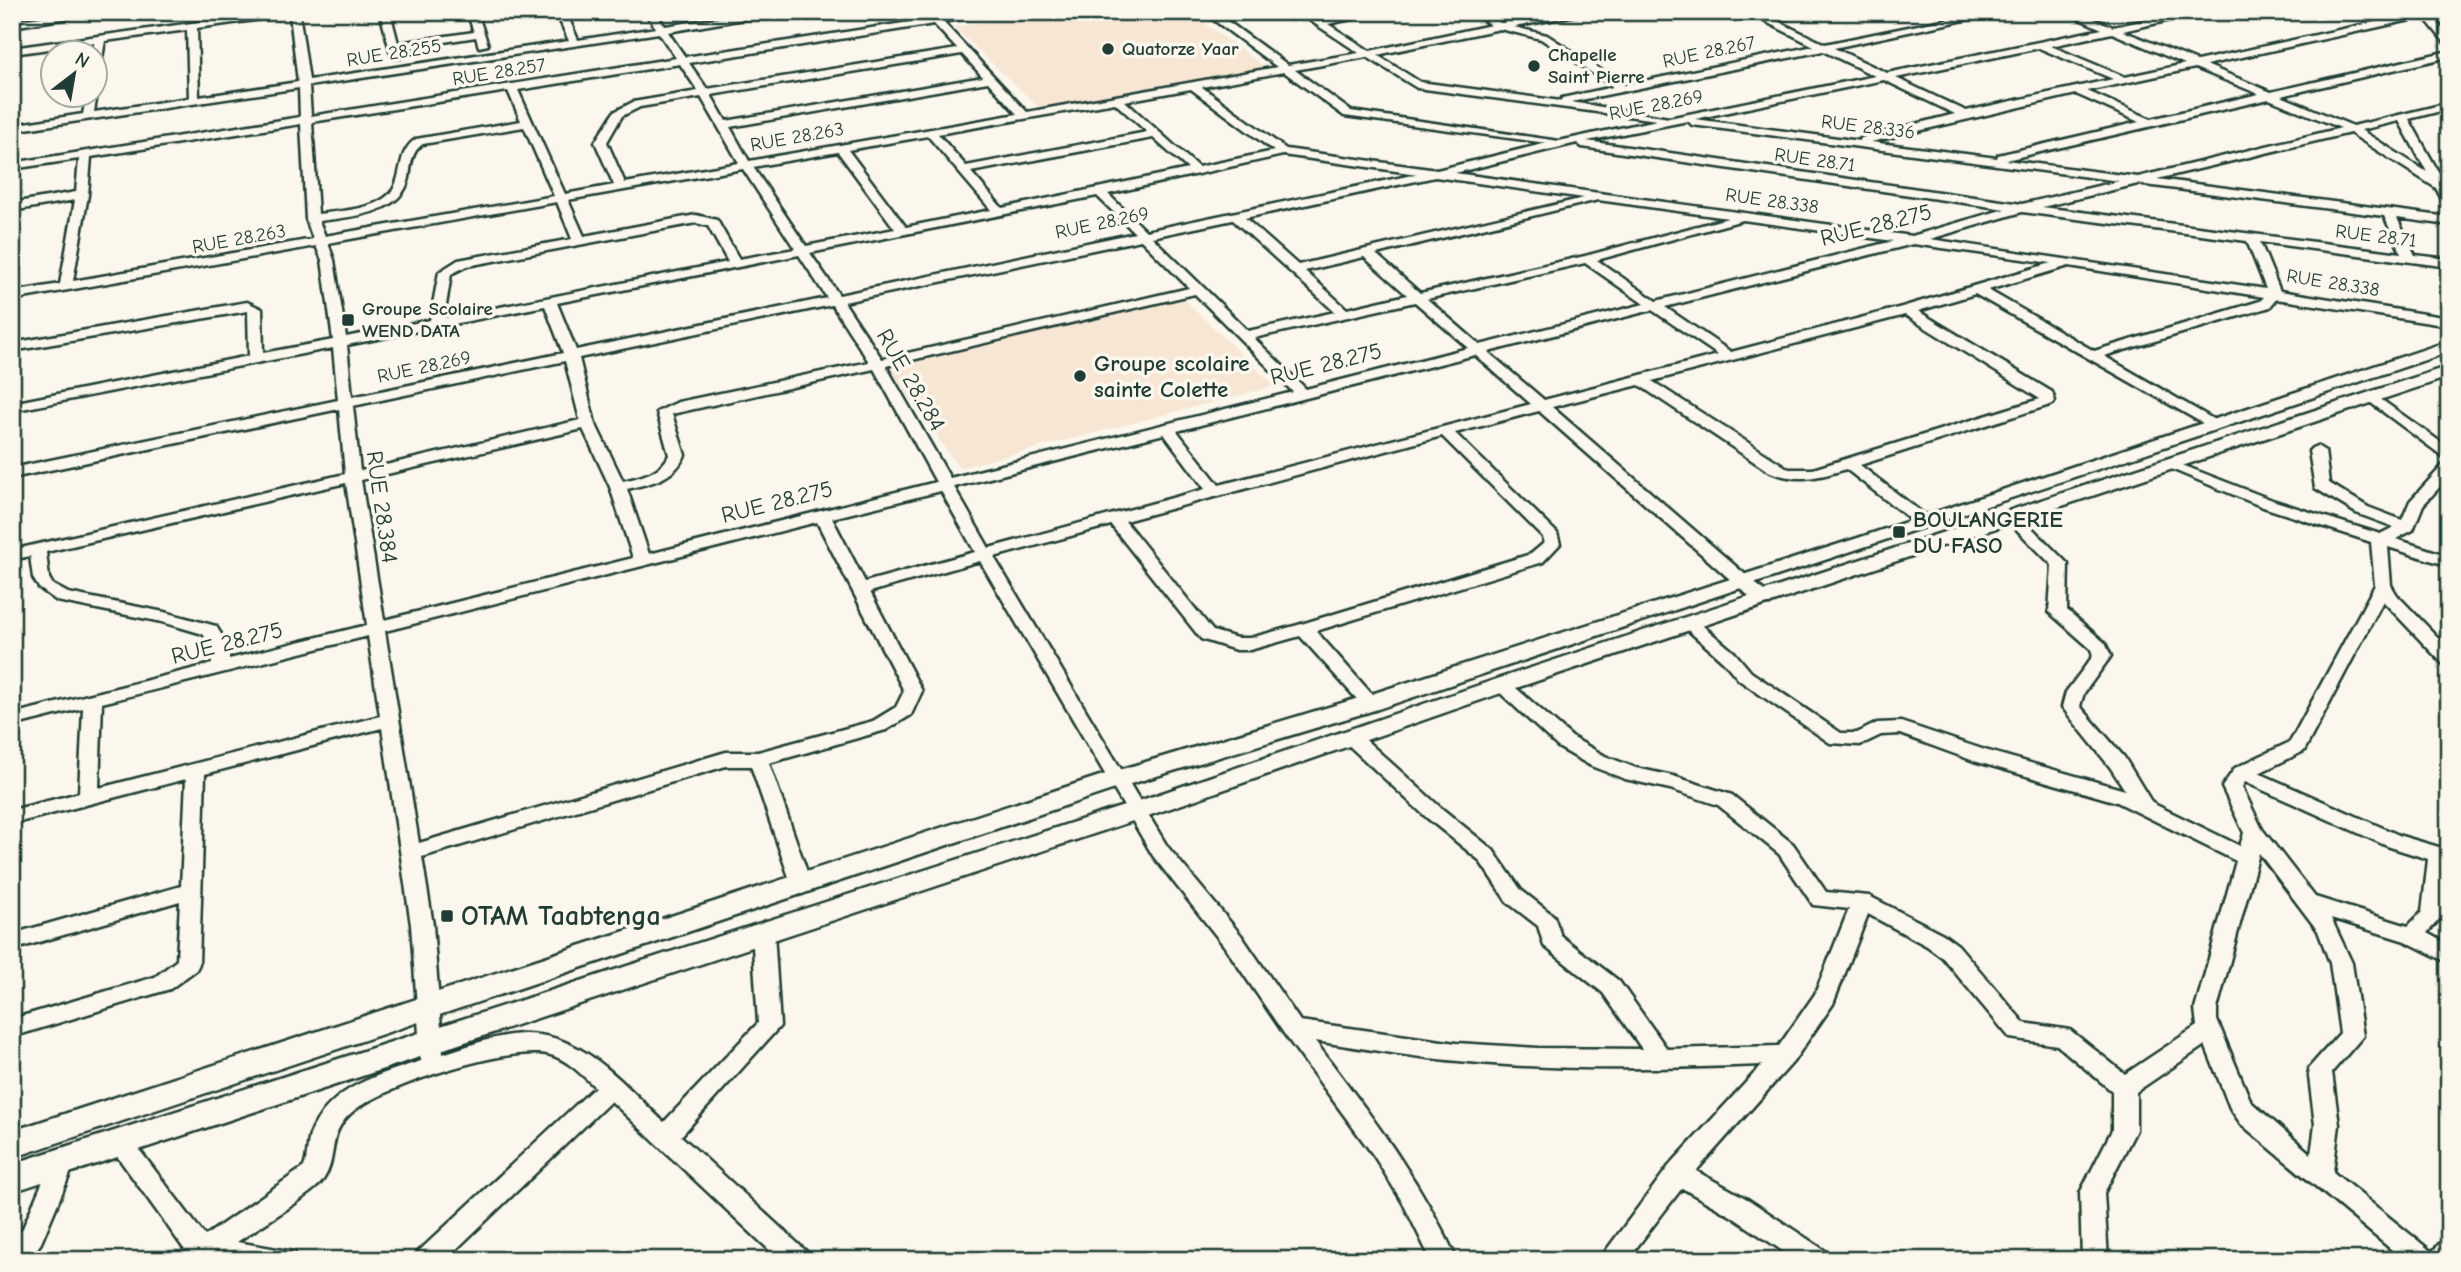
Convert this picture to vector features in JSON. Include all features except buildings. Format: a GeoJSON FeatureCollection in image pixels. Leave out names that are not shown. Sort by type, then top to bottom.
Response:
{"type":"FeatureCollection","features":[{"type":"Feature","properties":{"kind":"main road"},"geometry":{"type":"LineString","coordinates":[[12,1145],[802,886],[1118,779],[1370,703],[1924,522],[2449,346]]}},
{"type":"Feature","properties":{"kind":"main road"},"geometry":{"type":"LineString","coordinates":[[12,1178],[1136,811],[1502,685],[2011,516],[2172,466],[2449,371]]}},
{"type":"Feature","properties":{"kind":"street"},"geometry":{"type":"LineString","coordinates":[[12,24],[100,12]]}},
{"type":"Feature","properties":{"kind":"street"},"geometry":{"type":"LineString","coordinates":[[107,38],[294,12]]}},
{"type":"Feature","properties":{"kind":"street","name":"RUE 28.384"},"geometry":{"type":"LineString","coordinates":[[294,12],[304,85],[304,121],[312,219],[328,260],[348,403],[353,479],[422,925],[433,1067]]}},
{"type":"Feature","properties":{"kind":"street"},"geometry":{"type":"LineString","coordinates":[[385,12],[398,70]]}},
{"type":"Feature","properties":{"kind":"street"},"geometry":{"type":"LineString","coordinates":[[472,12],[487,57]]}},
{"type":"Feature","properties":{"kind":"street"},"geometry":{"type":"LineString","coordinates":[[561,12],[575,44]]}},
{"type":"Feature","properties":{"kind":"street","name":"RUE 28.284"},"geometry":{"type":"LineString","coordinates":[[650,12],[704,92],[745,164],[878,364],[984,554],[1160,850],[1233,941],[1293,1029],[1382,1149],[1412,1195],[1444,1260]]}},
{"type":"Feature","properties":{"kind":"street","name":"RUE 28.255"},"geometry":{"type":"LineString","coordinates":[[12,128],[662,31],[744,15],[780,12]]}},
{"type":"Feature","properties":{"kind":"street"},"geometry":{"type":"LineString","coordinates":[[928,12],[1023,114]]}},
{"type":"Feature","properties":{"kind":"street","name":"RUE 28.257"},"geometry":{"type":"LineString","coordinates":[[12,166],[991,12]]}},
{"type":"Feature","properties":{"kind":"street","name":"RUE 28.71"},"geometry":{"type":"LineString","coordinates":[[1208,12],[1337,109],[1362,117],[1567,142],[2022,208],[2449,263]]}},
{"type":"Feature","properties":{"kind":"street","name":"RUE 28.336"},"geometry":{"type":"LineString","coordinates":[[1302,12],[1417,85],[2449,221]]}},
{"type":"Feature","properties":{"kind":"street"},"geometry":{"type":"LineString","coordinates":[[1320,23],[1380,12]]}},
{"type":"Feature","properties":{"kind":"street"},"geometry":{"type":"LineString","coordinates":[[1475,12],[1500,26],[1544,37],[1620,88]]}},
{"type":"Feature","properties":{"kind":"street","name":"RUE 28.263"},"geometry":{"type":"LineString","coordinates":[[12,296],[1369,54],[1500,26],[1587,12]]}},
{"type":"Feature","properties":{"kind":"street"},"geometry":{"type":"LineString","coordinates":[[1751,12],[1965,115]]}},
{"type":"Feature","properties":{"kind":"street"},"geometry":{"type":"LineString","coordinates":[[1766,20],[1804,12]]}},
{"type":"Feature","properties":{"kind":"street","name":"RUE 28.267"},"geometry":{"type":"LineString","coordinates":[[1552,103],[1997,12]]}},
{"type":"Feature","properties":{"kind":"street"},"geometry":{"type":"LineString","coordinates":[[2069,12],[2352,130],[2440,186]]}},
{"type":"Feature","properties":{"kind":"street","name":"RUE 28.269"},"geometry":{"type":"LineString","coordinates":[[12,473],[1435,174],[1567,142],[2200,12]]}},
{"type":"Feature","properties":{"kind":"street"},"geometry":{"type":"LineString","coordinates":[[1854,143],[1965,115],[2080,92],[2429,13],[2449,45]]}},
{"type":"Feature","properties":{"kind":"street"},"geometry":{"type":"LineString","coordinates":[[192,26],[194,101]]}},
{"type":"Feature","properties":{"kind":"street"},"geometry":{"type":"LineString","coordinates":[[394,47],[479,34]]}},
{"type":"Feature","properties":{"kind":"street"},"geometry":{"type":"LineString","coordinates":[[2043,46],[2126,81]]}},
{"type":"Feature","properties":{"kind":"street"},"geometry":{"type":"LineString","coordinates":[[12,51],[38,47]]}},
{"type":"Feature","properties":{"kind":"street"},"geometry":{"type":"LineString","coordinates":[[620,186],[601,142],[618,114],[637,104],[963,51]]}},
{"type":"Feature","properties":{"kind":"street"},"geometry":{"type":"LineString","coordinates":[[1992,160],[2449,54]]}},
{"type":"Feature","properties":{"kind":"street"},"geometry":{"type":"LineString","coordinates":[[724,125],[988,79]]}},
{"type":"Feature","properties":{"kind":"street","name":"RUE 28.338"},"geometry":{"type":"LineString","coordinates":[[1193,85],[1283,152],[2069,262],[2449,322]]}},
{"type":"Feature","properties":{"kind":"street"},"geometry":{"type":"LineString","coordinates":[[512,88],[580,242]]}},
{"type":"Feature","properties":{"kind":"street"},"geometry":{"type":"LineString","coordinates":[[2080,92],[2150,123]]}},
{"type":"Feature","properties":{"kind":"street"},"geometry":{"type":"LineString","coordinates":[[1117,99],[1195,170]]}},
{"type":"Feature","properties":{"kind":"street","name":"RUE 28.275"},"geometry":{"type":"LineString","coordinates":[[12,720],[221,669],[642,559],[1168,429],[1654,303],[1913,240],[2022,208],[2449,106]]}},
{"type":"Feature","properties":{"kind":"street"},"geometry":{"type":"LineString","coordinates":[[88,116],[89,108]]}},
{"type":"Feature","properties":{"kind":"street"},"geometry":{"type":"LineString","coordinates":[[2403,118],[2449,202]]}},
{"type":"Feature","properties":{"kind":"street"},"geometry":{"type":"LineString","coordinates":[[312,219],[386,202],[399,191],[410,149],[420,141],[528,123]]}},
{"type":"Feature","properties":{"kind":"street"},"geometry":{"type":"LineString","coordinates":[[930,133],[996,210]]}},
{"type":"Feature","properties":{"kind":"street"},"geometry":{"type":"LineString","coordinates":[[963,170],[1156,134]]}},
{"type":"Feature","properties":{"kind":"street"},"geometry":{"type":"LineString","coordinates":[[841,148],[902,230]]}},
{"type":"Feature","properties":{"kind":"street"},"geometry":{"type":"LineString","coordinates":[[12,407],[338,340],[996,210],[1100,192],[1283,152]]}},
{"type":"Feature","properties":{"kind":"street"},"geometry":{"type":"LineString","coordinates":[[66,287],[82,195],[85,155]]}},
{"type":"Feature","properties":{"kind":"street"},"geometry":{"type":"LineString","coordinates":[[1100,192],[1302,393]]}},
{"type":"Feature","properties":{"kind":"street"},"geometry":{"type":"LineString","coordinates":[[12,207],[82,195]]}},
{"type":"Feature","properties":{"kind":"street"},"geometry":{"type":"LineString","coordinates":[[1297,269],[1605,196]]}},
{"type":"Feature","properties":{"kind":"street"},"geometry":{"type":"LineString","coordinates":[[2389,213],[2410,258]]}},
{"type":"Feature","properties":{"kind":"street"},"geometry":{"type":"LineString","coordinates":[[1235,215],[1343,312]]}},
{"type":"Feature","properties":{"kind":"street"},"geometry":{"type":"LineString","coordinates":[[1244,336],[1587,259],[1747,217]]}},
{"type":"Feature","properties":{"kind":"street"},"geometry":{"type":"LineString","coordinates":[[437,321],[445,272],[451,267],[703,219],[713,222],[736,263]]}},
{"type":"Feature","properties":{"kind":"street"},"geometry":{"type":"LineString","coordinates":[[2094,355],[2256,309],[2265,304],[2274,293],[2252,238]]}},
{"type":"Feature","properties":{"kind":"street"},"geometry":{"type":"LineString","coordinates":[[1368,254],[1764,600]]}},
{"type":"Feature","properties":{"kind":"street"},"geometry":{"type":"LineString","coordinates":[[1587,259],[1728,356]]}},
{"type":"Feature","properties":{"kind":"street"},"geometry":{"type":"LineString","coordinates":[[860,589],[1215,491],[1908,310],[2069,262]]}},
{"type":"Feature","properties":{"kind":"street"},"geometry":{"type":"LineString","coordinates":[[618,487],[663,472],[676,461],[677,455],[664,418],[664,412],[668,409],[878,364],[1197,290]]}},
{"type":"Feature","properties":{"kind":"street"},"geometry":{"type":"LineString","coordinates":[[1978,290],[2213,425]]}},
{"type":"Feature","properties":{"kind":"street"},"geometry":{"type":"LineString","coordinates":[[549,300],[571,355],[588,423],[618,487],[642,559]]}},
{"type":"Feature","properties":{"kind":"street"},"geometry":{"type":"LineString","coordinates":[[12,347],[247,306],[255,309],[256,358]]}},
{"type":"Feature","properties":{"kind":"street"},"geometry":{"type":"LineString","coordinates":[[1640,379],[1773,468],[1799,475],[1851,465],[2048,401],[2047,395],[1908,310]]}},
{"type":"Feature","properties":{"kind":"street"},"geometry":{"type":"LineString","coordinates":[[2372,397],[2448,467],[2416,505],[2407,527],[2379,541]]}},
{"type":"Feature","properties":{"kind":"street"},"geometry":{"type":"LineString","coordinates":[[12,555],[588,423]]}},
{"type":"Feature","properties":{"kind":"street"},"geometry":{"type":"LineString","coordinates":[[1168,429],[1215,491]]}},
{"type":"Feature","properties":{"kind":"street"},"geometry":{"type":"LineString","coordinates":[[1115,519],[1207,635],[1236,644],[1250,644],[1304,629],[1537,558],[1548,551],[1552,544],[1551,536],[1445,431]]}},
{"type":"Feature","properties":{"kind":"street"},"geometry":{"type":"LineString","coordinates":[[2317,451],[2321,485],[2362,510],[2407,527]]}},
{"type":"Feature","properties":{"kind":"street"},"geometry":{"type":"LineString","coordinates":[[1851,465],[1924,522]]}},
{"type":"Feature","properties":{"kind":"street"},"geometry":{"type":"LineString","coordinates":[[2172,466],[2269,504],[2379,541],[2444,556]]}},
{"type":"Feature","properties":{"kind":"street"},"geometry":{"type":"LineString","coordinates":[[412,853],[726,759],[758,759],[879,726],[904,711],[911,701],[913,691],[822,515]]}},
{"type":"Feature","properties":{"kind":"street"},"geometry":{"type":"LineString","coordinates":[[2011,516],[2060,564],[2058,612],[2099,648],[2102,656],[2070,700],[2071,708],[2111,754],[2144,805]]}},
{"type":"Feature","properties":{"kind":"street"},"geometry":{"type":"LineString","coordinates":[[2379,541],[2383,585],[2398,608],[2449,660]]}},
{"type":"Feature","properties":{"kind":"street"},"geometry":{"type":"LineString","coordinates":[[37,550],[40,578],[47,588],[80,602],[164,617],[210,630],[219,646],[221,669]]}},
{"type":"Feature","properties":{"kind":"street"},"geometry":{"type":"LineString","coordinates":[[2321,1174],[2327,1125],[2320,1069],[2352,1036],[2341,963],[2327,928],[2255,833],[2232,787],[2233,781],[2242,773],[2284,756],[2297,746],[2383,585]]}},
{"type":"Feature","properties":{"kind":"street"},"geometry":{"type":"LineString","coordinates":[[1690,624],[1745,676],[1837,739],[1860,739],[1877,729],[1896,727],[2144,805],[2248,858]]}},
{"type":"Feature","properties":{"kind":"street"},"geometry":{"type":"LineString","coordinates":[[1304,629],[1370,703]]}},
{"type":"Feature","properties":{"kind":"street"},"geometry":{"type":"LineString","coordinates":[[1502,685],[1565,741],[1598,761],[1620,771],[1725,800],[1786,849],[1815,896],[1826,901],[1862,902],[1919,930],[1950,951],[2018,1032],[2027,1035],[2062,1036],[2124,1087]]}},
{"type":"Feature","properties":{"kind":"street"},"geometry":{"type":"LineString","coordinates":[[89,796],[93,701]]}},
{"type":"Feature","properties":{"kind":"street"},"geometry":{"type":"LineString","coordinates":[[12,817],[390,720]]}},
{"type":"Feature","properties":{"kind":"street"},"geometry":{"type":"LineString","coordinates":[[1351,737],[1433,812],[1486,855],[1514,896],[1547,922],[1552,940],[1611,987],[1660,1057]]}},
{"type":"Feature","properties":{"kind":"street"},"geometry":{"type":"LineString","coordinates":[[758,759],[802,886]]}},
{"type":"Feature","properties":{"kind":"street"},"geometry":{"type":"LineString","coordinates":[[12,1028],[162,983],[179,974],[188,964],[196,769]]}},
{"type":"Feature","properties":{"kind":"street"},"geometry":{"type":"LineString","coordinates":[[2242,773],[2394,841],[2444,857],[2432,915],[2412,935]]}},
{"type":"Feature","properties":{"kind":"street"},"geometry":{"type":"LineString","coordinates":[[2255,833],[2206,1009],[2209,1030],[2242,1108],[2423,1260]]}},
{"type":"Feature","properties":{"kind":"street"},"geometry":{"type":"LineString","coordinates":[[12,942],[193,890]]}},
{"type":"Feature","properties":{"kind":"street"},"geometry":{"type":"LineString","coordinates":[[1612,1260],[1678,1174],[1785,1055],[1825,999],[1862,902]]}},
{"type":"Feature","properties":{"kind":"street"},"geometry":{"type":"LineString","coordinates":[[2309,903],[2412,935],[2449,956]]}},
{"type":"Feature","properties":{"kind":"street"},"geometry":{"type":"LineString","coordinates":[[667,1136],[769,1026],[763,932]]}},
{"type":"Feature","properties":{"kind":"street"},"geometry":{"type":"LineString","coordinates":[[1293,1029],[1455,1051],[1660,1057],[1785,1055]]}},
{"type":"Feature","properties":{"kind":"street"},"geometry":{"type":"LineString","coordinates":[[2124,1087],[2209,1030]]}},
{"type":"Feature","properties":{"kind":"street"},"geometry":{"type":"LineString","coordinates":[[206,1250],[313,1175],[318,1165],[323,1131],[348,1100],[433,1067],[496,1047],[552,1043],[579,1058],[611,1086],[798,1260]]}},
{"type":"Feature","properties":{"kind":"street"},"geometry":{"type":"LineString","coordinates":[[427,1260],[611,1086]]}},
{"type":"Feature","properties":{"kind":"street"},"geometry":{"type":"LineString","coordinates":[[2095,1260],[2092,1193],[2124,1130],[2124,1087]]}},
{"type":"Feature","properties":{"kind":"street"},"geometry":{"type":"LineString","coordinates":[[120,1142],[196,1245],[206,1250],[285,1260]]}},
{"type":"Feature","properties":{"kind":"street"},"geometry":{"type":"LineString","coordinates":[[14,1260],[32,1235],[63,1162]]}},
{"type":"Feature","properties":{"kind":"street"},"geometry":{"type":"LineString","coordinates":[[1678,1174],[1740,1208],[1818,1260]]}},
{"type":"Feature","properties":{"kind":"street"},"geometry":{"type":"LineString","coordinates":[[2441,1260],[2449,1251]]}},
{"type":"Feature","properties":{"kind":"shaded area","name":"Quatorze Yaar"},"geometry":{"type":"Polygon","coordinates":[[[1047,12],[1189,12],[1269,70],[1043,111],[954,27],[1047,12]]]}},
{"type":"Feature","properties":{"kind":"shaded area","name":"Groupe scolaire sainte Colette"},"geometry":{"type":"Polygon","coordinates":[[[1182,298],[1275,386],[959,468],[888,366],[1182,298]]]}},
{"type":"Feature","properties":{"kind":"place","name":"Quatorze Yaar"},"geometry":{"type":"Point","coordinates":[1108,49]}},
{"type":"Feature","properties":{"kind":"place","name":"Chapelle Saint Pierre"},"geometry":{"type":"Point","coordinates":[1534,66]}},
{"type":"Feature","properties":{"kind":"place","name":"Groupe Scolaire WEND DATA"},"geometry":{"type":"Point","coordinates":[348,320]}},
{"type":"Feature","properties":{"kind":"place","name":"Groupe scolaire sainte Colette"},"geometry":{"type":"Point","coordinates":[1080,376]}},
{"type":"Feature","properties":{"kind":"place","name":"BOULANGERIE DU FASO"},"geometry":{"type":"Point","coordinates":[1899,532]}},
{"type":"Feature","properties":{"kind":"place","name":"OTAM Taabtenga"},"geometry":{"type":"Point","coordinates":[447,916]}}]}
